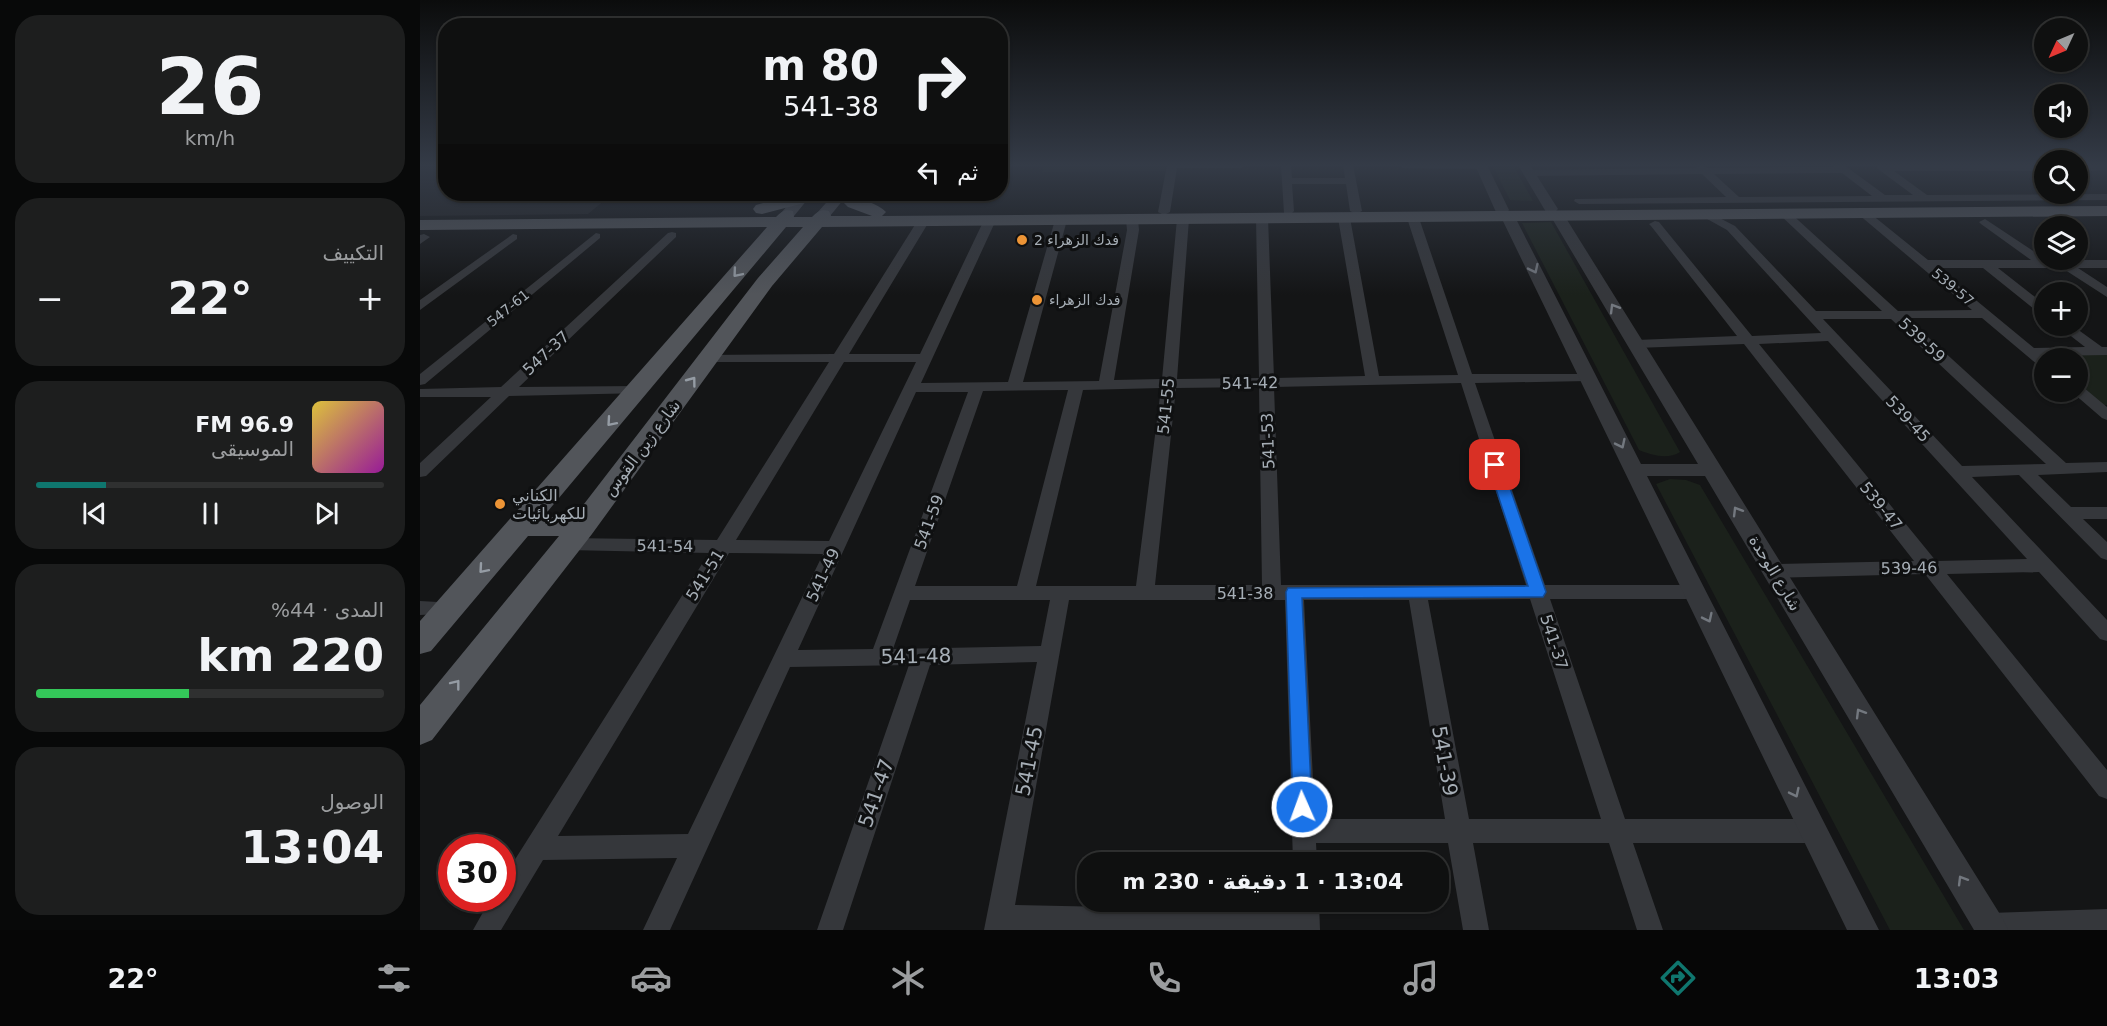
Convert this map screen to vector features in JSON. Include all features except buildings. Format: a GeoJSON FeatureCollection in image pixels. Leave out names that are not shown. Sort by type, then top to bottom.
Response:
{"type":"FeatureCollection","features":[{"type":"Feature","properties":{"kind":"main road"},"geometry":{"type":"LineString","coordinates":[[868,208],[877,212]]}},
{"type":"Feature","properties":{"kind":"main road"},"geometry":{"type":"LineString","coordinates":[[825,213],[860,221],[1062,220],[1262,218],[1659,208]]}},
{"type":"Feature","properties":{"kind":"main road"},"geometry":{"type":"LineString","coordinates":[[1723,208],[1783,212],[2107,211]]}},
{"type":"Feature","properties":{"kind":"main road"},"geometry":{"type":"LineString","coordinates":[[422,234],[731,219],[789,213],[1288,211],[1413,218],[1505,213]]}},
{"type":"Feature","properties":{"kind":"main road"},"geometry":{"type":"LineString","coordinates":[[420,219],[731,219],[759,231],[789,213]]}},
{"type":"Feature","properties":{"kind":"main road"},"geometry":{"type":"LineString","coordinates":[[420,642],[789,213]]}},
{"type":"Feature","properties":{"kind":"main road"},"geometry":{"type":"LineString","coordinates":[[825,213],[860,221]]}},
{"type":"Feature","properties":{"kind":"main road","name":"شارع زين القوس"},"geometry":{"type":"LineString","coordinates":[[420,730],[575,536],[765,282],[825,213]]}},
{"type":"Feature","properties":{"kind":"main road"},"geometry":{"type":"LineString","coordinates":[[520,526],[575,536]]}},
{"type":"Feature","properties":{"kind":"street"},"geometry":{"type":"LineString","coordinates":[[1350,208],[1373,381]]}},
{"type":"Feature","properties":{"kind":"street"},"geometry":{"type":"LineString","coordinates":[[1503,208],[1863,930]]}},
{"type":"Feature","properties":{"kind":"street","name":"شارع الوحدة"},"geometry":{"type":"LineString","coordinates":[[1552,208],[1991,928]]}},
{"type":"Feature","properties":{"kind":"street","name":"539-45"},"geometry":{"type":"LineString","coordinates":[[1702,208],[1731,228],[2107,633]]}},
{"type":"Feature","properties":{"kind":"street","name":"539-59"},"geometry":{"type":"LineString","coordinates":[[1783,212],[2061,468]]}},
{"type":"Feature","properties":{"kind":"street","name":"539-57"},"geometry":{"type":"LineString","coordinates":[[1862,212],[2032,352]]}},
{"type":"Feature","properties":{"kind":"street","name":"541-53"},"geometry":{"type":"LineString","coordinates":[[1262,218],[1267,383],[1305,852]]}},
{"type":"Feature","properties":{"kind":"street","name":"541-37"},"geometry":{"type":"LineString","coordinates":[[1413,218],[1650,930]]}},
{"type":"Feature","properties":{"kind":"street"},"geometry":{"type":"LineString","coordinates":[[1106,385],[1132,219]]}},
{"type":"Feature","properties":{"kind":"street","name":"541-55"},"geometry":{"type":"LineString","coordinates":[[1145,592],[1169,384],[1183,219]]}},
{"type":"Feature","properties":{"kind":"street","name":"541-51"},"geometry":{"type":"LineString","coordinates":[[486,930],[924,220]]}},
{"type":"Feature","properties":{"kind":"street","name":"541-49"},"geometry":{"type":"LineString","coordinates":[[656,930],[990,220]]}},
{"type":"Feature","properties":{"kind":"street"},"geometry":{"type":"LineString","coordinates":[[1014,387],[1062,220]]}},
{"type":"Feature","properties":{"kind":"street"},"geometry":{"type":"LineString","coordinates":[[1985,222],[2034,257]]}},
{"type":"Feature","properties":{"kind":"street","name":"539-47"},"geometry":{"type":"LineString","coordinates":[[1655,224],[2107,788]]}},
{"type":"Feature","properties":{"kind":"street","name":"547-37"},"geometry":{"type":"LineString","coordinates":[[420,472],[672,235]]}},
{"type":"Feature","properties":{"kind":"street","name":"547-61"},"geometry":{"type":"LineString","coordinates":[[420,381],[596,236]]}},
{"type":"Feature","properties":{"kind":"street"},"geometry":{"type":"LineString","coordinates":[[420,306],[513,237]]}},
{"type":"Feature","properties":{"kind":"street"},"geometry":{"type":"LineString","coordinates":[[1926,264],[2034,264]]}},
{"type":"Feature","properties":{"kind":"street"},"geometry":{"type":"LineString","coordinates":[[1986,264],[2034,302]]}},
{"type":"Feature","properties":{"kind":"street"},"geometry":{"type":"LineString","coordinates":[[2088,264],[2107,264]]}},
{"type":"Feature","properties":{"kind":"street"},"geometry":{"type":"LineString","coordinates":[[2074,270],[2107,293]]}},
{"type":"Feature","properties":{"kind":"street"},"geometry":{"type":"LineString","coordinates":[[1812,315],[1986,314]]}},
{"type":"Feature","properties":{"kind":"street"},"geometry":{"type":"LineString","coordinates":[[2080,336],[2103,351]]}},
{"type":"Feature","properties":{"kind":"street"},"geometry":{"type":"LineString","coordinates":[[1636,344],[1832,337]]}},
{"type":"Feature","properties":{"kind":"street"},"geometry":{"type":"LineString","coordinates":[[2032,352],[2103,351]]}},
{"type":"Feature","properties":{"kind":"street"},"geometry":{"type":"LineString","coordinates":[[710,358],[925,358]]}},
{"type":"Feature","properties":{"kind":"street","name":"541-42"},"geometry":{"type":"LineString","coordinates":[[911,388],[1588,378]]}},
{"type":"Feature","properties":{"kind":"street"},"geometry":{"type":"LineString","coordinates":[[1025,592],[1076,386]]}},
{"type":"Feature","properties":{"kind":"street","name":"541-59"},"geometry":{"type":"LineString","coordinates":[[880,657],[977,387]]}},
{"type":"Feature","properties":{"kind":"street"},"geometry":{"type":"LineString","coordinates":[[420,393],[639,390]]}},
{"type":"Feature","properties":{"kind":"street"},"geometry":{"type":"LineString","coordinates":[[2088,399],[2107,415]]}},
{"type":"Feature","properties":{"kind":"street"},"geometry":{"type":"LineString","coordinates":[[1957,472],[2107,467]]}},
{"type":"Feature","properties":{"kind":"street"},"geometry":{"type":"LineString","coordinates":[[1634,470],[1712,470]]}},
{"type":"Feature","properties":{"kind":"street"},"geometry":{"type":"LineString","coordinates":[[2023,470],[2107,553]]}},
{"type":"Feature","properties":{"kind":"street"},"geometry":{"type":"LineString","coordinates":[[2067,513],[2107,513]]}},
{"type":"Feature","properties":{"kind":"street","name":"541-54"},"geometry":{"type":"LineString","coordinates":[[575,536],[723,546],[836,548]]}},
{"type":"Feature","properties":{"kind":"street","name":"539-46"},"geometry":{"type":"LineString","coordinates":[[1773,571],[2044,565]]}},
{"type":"Feature","properties":{"kind":"street","name":"541-39"},"geometry":{"type":"LineString","coordinates":[[1416,592],[1456,831],[1476,930]]}},
{"type":"Feature","properties":{"kind":"street","name":"541-38"},"geometry":{"type":"LineString","coordinates":[[903,593],[1695,592]]}},
{"type":"Feature","properties":{"kind":"street","name":"541-45"},"geometry":{"type":"LineString","coordinates":[[998,924],[1060,593]]}},
{"type":"Feature","properties":{"kind":"street"},"geometry":{"type":"LineString","coordinates":[[420,609],[450,608]]}},
{"type":"Feature","properties":{"kind":"street","name":"541-48"},"geometry":{"type":"LineString","coordinates":[[784,659],[1049,654]]}},
{"type":"Feature","properties":{"kind":"street","name":"541-47"},"geometry":{"type":"LineString","coordinates":[[830,930],[922,656]]}},
{"type":"Feature","properties":{"kind":"street"},"geometry":{"type":"LineString","coordinates":[[1304,831],[1814,831]]}},
{"type":"Feature","properties":{"kind":"street"},"geometry":{"type":"LineString","coordinates":[[537,848],[696,846]]}},
{"type":"Feature","properties":{"kind":"street"},"geometry":{"type":"LineString","coordinates":[[998,924],[1131,925],[1307,918]]}},
{"type":"Feature","properties":{"kind":"street"},"geometry":{"type":"LineString","coordinates":[[1991,928],[2107,922]]}},
{"type":"Feature","properties":{"kind":"shaded area"},"geometry":{"type":"Polygon","coordinates":[[[420,208],[595,208],[588,214],[420,216],[420,208]]]}},
{"type":"Feature","properties":{"kind":"shaded area"},"geometry":{"type":"Polygon","coordinates":[[[1551,222],[1680,452],[1665,456],[1639,450],[1522,223],[1551,222]]]}},
{"type":"Feature","properties":{"kind":"shaded area"},"geometry":{"type":"Polygon","coordinates":[[[2088,351],[2107,351],[2107,405],[2093,406],[2088,402],[2088,351]]]}},
{"type":"Feature","properties":{"kind":"shaded area"},"geometry":{"type":"Polygon","coordinates":[[[1670,479],[1686,480],[1700,485],[1964,930],[1890,930],[1656,484],[1670,479]]]}},
{"type":"Feature","properties":{"kind":"place","name":"فدك الزهراء 2"},"geometry":{"type":"Point","coordinates":[1022,240]}},
{"type":"Feature","properties":{"kind":"place","name":"فدك الزهراء"},"geometry":{"type":"Point","coordinates":[1037,300]}},
{"type":"Feature","properties":{"kind":"place","name":"الكناني للكهربائيات"},"geometry":{"type":"Point","coordinates":[500,504]}},
{"type":"Feature","properties":{"kind":"route"},"geometry":{"type":"LineString","coordinates":[[1302,807],[1294,592],[1538,592],[1495,465]]}}]}
